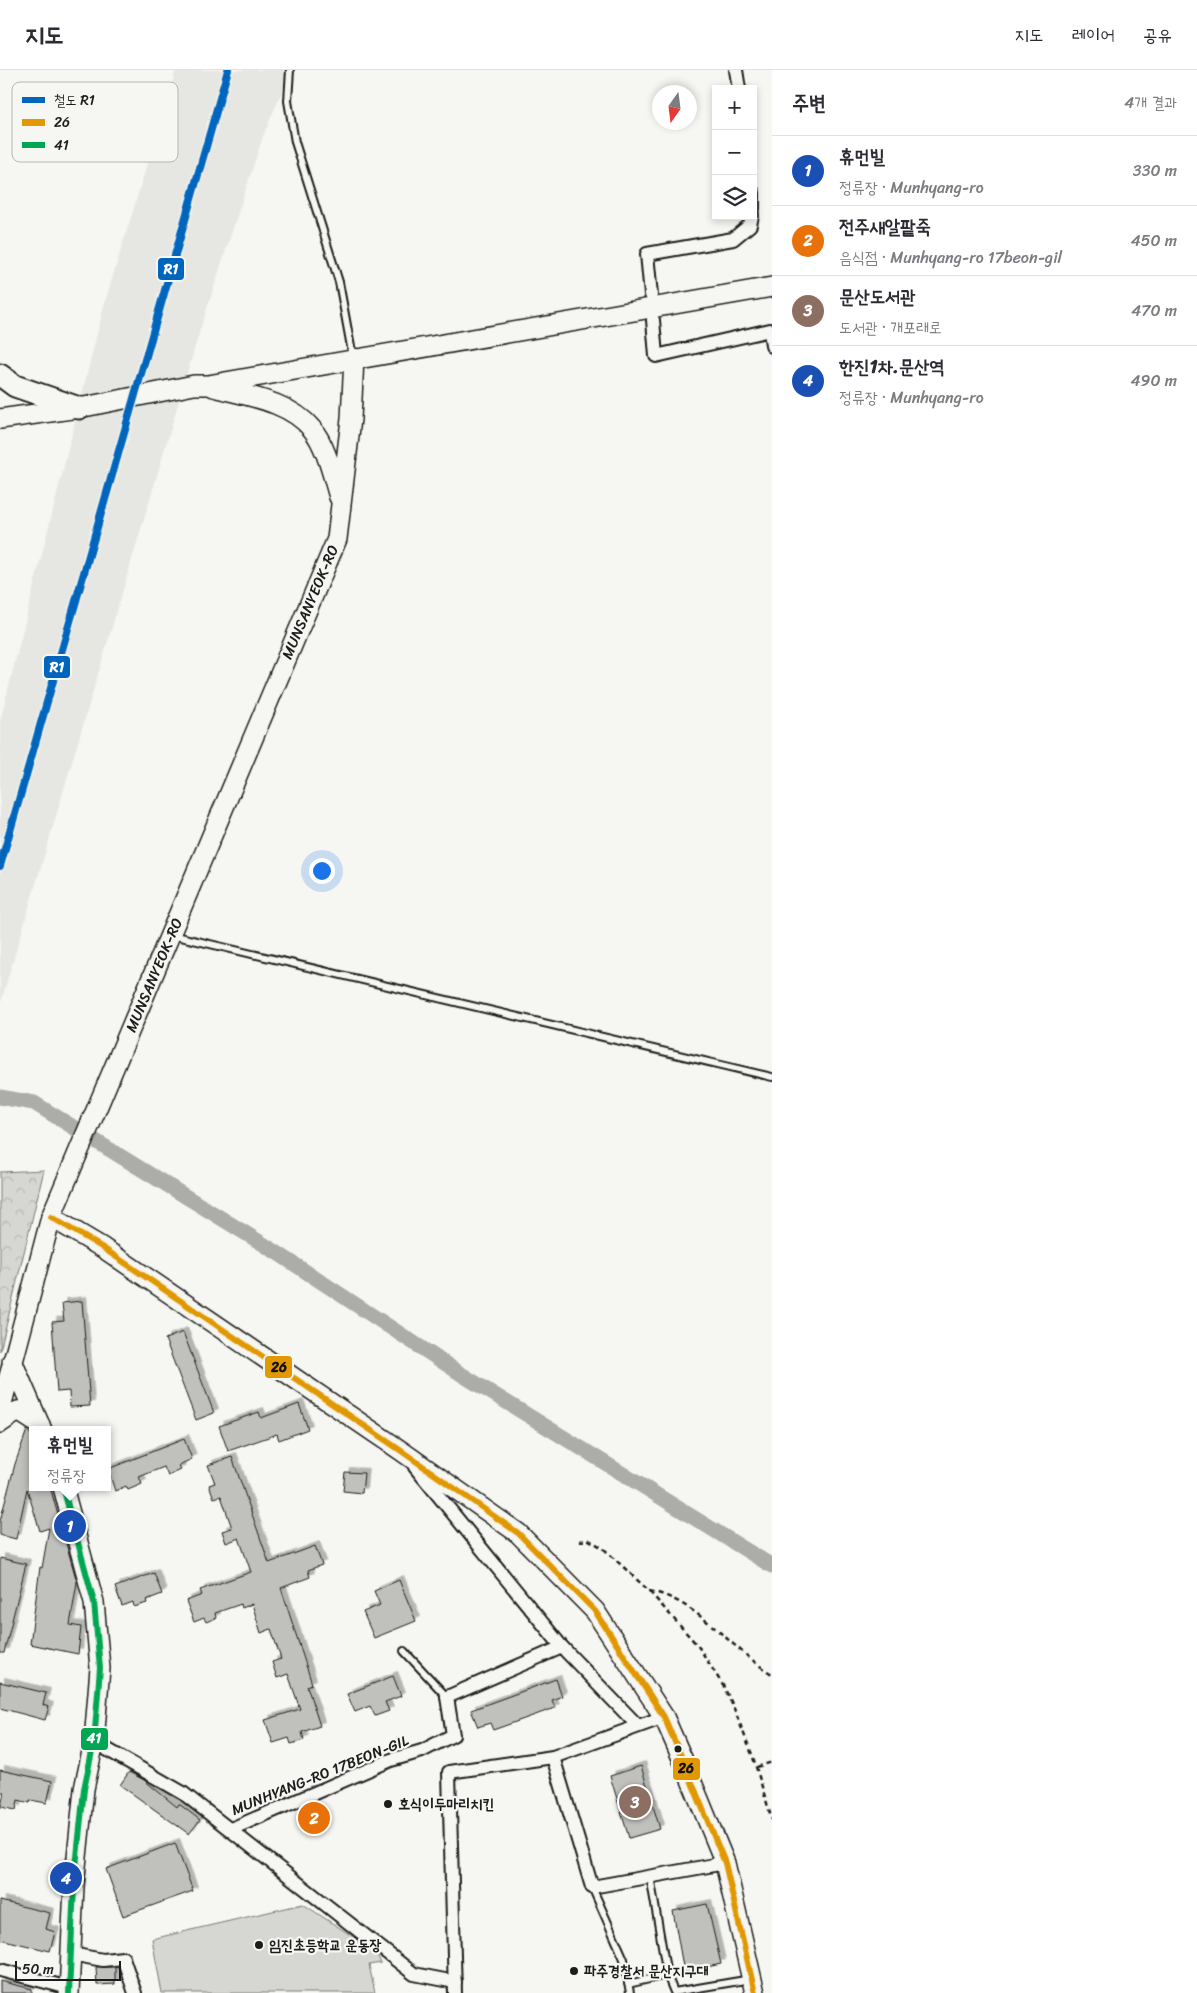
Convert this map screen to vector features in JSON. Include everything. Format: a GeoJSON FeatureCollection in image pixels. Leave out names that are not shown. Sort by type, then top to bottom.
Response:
{"type":"FeatureCollection","features":[{"type":"Feature","properties":{"kind":"main road"},"geometry":{"type":"LineString","coordinates":[[0,375],[15,386],[79,408]]}},
{"type":"Feature","properties":{"kind":"street"},"geometry":{"type":"LineString","coordinates":[[736,70],[738,85]]}},
{"type":"Feature","properties":{"kind":"street"},"geometry":{"type":"LineString","coordinates":[[651,295],[648,254],[733,239],[750,225],[751,220]]}},
{"type":"Feature","properties":{"kind":"street"},"geometry":{"type":"LineString","coordinates":[[0,419],[79,408],[194,385],[208,385],[354,358],[772,287]]}},
{"type":"Feature","properties":{"kind":"street"},"geometry":{"type":"LineString","coordinates":[[653,320],[656,356],[770,330],[772,346]]}},
{"type":"Feature","properties":{"kind":"street","name":"MUNSANYEOK-RO"},"geometry":{"type":"LineString","coordinates":[[51,1217],[337,539],[351,419],[354,358]]}},
{"type":"Feature","properties":{"kind":"street"},"geometry":{"type":"LineString","coordinates":[[208,385],[285,408],[313,429],[328,462],[341,504]]}},
{"type":"Feature","properties":{"kind":"street"},"geometry":{"type":"LineString","coordinates":[[0,1411],[51,1217],[103,1248],[400,1450],[518,1533],[595,1611],[664,1717],[725,1863],[753,1986]]}},
{"type":"Feature","properties":{"kind":"street"},"geometry":{"type":"LineString","coordinates":[[12,1361],[42,1426]]}},
{"type":"Feature","properties":{"kind":"street"},"geometry":{"type":"LineString","coordinates":[[0,1423],[18,1411],[40,1426]]}},
{"type":"Feature","properties":{"kind":"street"},"geometry":{"type":"LineString","coordinates":[[400,1450],[562,1647],[638,1726]]}},
{"type":"Feature","properties":{"kind":"street"},"geometry":{"type":"LineString","coordinates":[[0,1970],[69,1990],[74,1886],[84,1789],[94,1742],[100,1668],[94,1602],[64,1491]]}},
{"type":"Feature","properties":{"kind":"street"},"geometry":{"type":"LineString","coordinates":[[447,1697],[562,1647]]}},
{"type":"Feature","properties":{"kind":"street","name":"MUNHYANG-RO 17BEON-GIL"},"geometry":{"type":"LineString","coordinates":[[232,1829],[391,1760],[422,1751],[453,1735],[447,1697]]}},
{"type":"Feature","properties":{"kind":"street"},"geometry":{"type":"LineString","coordinates":[[455,1987],[449,1772],[552,1758],[664,1717]]}},
{"type":"Feature","properties":{"kind":"street","name":"MUNHYANG-RO 17BEON-GIL"},"geometry":{"type":"LineString","coordinates":[[94,1742],[183,1792],[414,1974],[455,1987]]}},
{"type":"Feature","properties":{"kind":"street"},"geometry":{"type":"LineString","coordinates":[[552,1758],[592,1887],[725,1863]]}},
{"type":"Feature","properties":{"kind":"street"},"geometry":{"type":"LineString","coordinates":[[71,1954],[103,1960],[124,1958],[135,1993]]}},
{"type":"Feature","properties":{"kind":"lane"},"geometry":{"type":"LineString","coordinates":[[290,70],[288,102],[295,142],[338,282],[354,358]]}},
{"type":"Feature","properties":{"kind":"lane"},"geometry":{"type":"LineString","coordinates":[[170,935],[772,1077]]}},
{"type":"Feature","properties":{"kind":"lane"},"geometry":{"type":"LineString","coordinates":[[404,1651],[447,1697]]}},
{"type":"Feature","properties":{"kind":"lane"},"geometry":{"type":"LineString","coordinates":[[650,1876],[667,1975],[674,1992],[753,1986]]}},
{"type":"Feature","properties":{"kind":"lane"},"geometry":{"type":"LineString","coordinates":[[592,1887],[624,1959],[630,1993]]}},
{"type":"Feature","properties":{"kind":"lane"},"geometry":{"type":"LineString","coordinates":[[628,1984],[667,1975]]}},
{"type":"Feature","properties":{"kind":"path"},"geometry":{"type":"LineString","coordinates":[[579,1541],[589,1540],[603,1548],[649,1591],[698,1646],[724,1686],[756,1767],[772,1820]]}},
{"type":"Feature","properties":{"kind":"path"},"geometry":{"type":"LineString","coordinates":[[649,1591],[670,1597],[690,1609],[756,1664],[772,1674]]}},
{"type":"Feature","properties":{"kind":"path"},"geometry":{"type":"LineString","coordinates":[[756,1767],[772,1762]]}},
{"type":"Feature","properties":{"kind":"shaded area"},"geometry":{"type":"Polygon","coordinates":[[[176,70],[291,70],[263,136],[200,330],[0,1005],[0,722],[105,302],[148,162],[178,162],[178,82],[172,82],[176,70]]]}},
{"type":"Feature","properties":{"kind":"green space"},"geometry":{"type":"Polygon","coordinates":[[[44,1170],[0,1351],[0,1172],[44,1170]]]}},
{"type":"Feature","properties":{"kind":"green space","name":"임진초등학교 운동장"},"geometry":{"type":"Polygon","coordinates":[[[303,1904],[375,1951],[381,1963],[369,1965],[375,1993],[162,1993],[152,1939],[303,1904]]]}},
{"type":"Feature","properties":{"kind":"building"},"geometry":{"type":"Polygon","coordinates":[[[82,1301],[90,1406],[70,1407],[69,1391],[57,1392],[52,1322],[64,1321],[62,1303],[82,1301]]]}},
{"type":"Feature","properties":{"kind":"building"},"geometry":{"type":"Polygon","coordinates":[[[183,1332],[214,1413],[196,1420],[165,1339],[183,1332]]]}},
{"type":"Feature","properties":{"kind":"building"},"geometry":{"type":"Polygon","coordinates":[[[299,1404],[308,1429],[279,1440],[277,1434],[228,1451],[219,1426],[259,1412],[261,1418],[299,1404]]]}},
{"type":"Feature","properties":{"kind":"building"},"geometry":{"type":"Polygon","coordinates":[[[27,1430],[29,1432],[29,1491],[51,1491],[77,1582],[70,1625],[81,1627],[78,1654],[30,1644],[40,1567],[42,1568],[49,1528],[40,1531],[27,1489],[16,1539],[0,1535],[0,1521],[15,1464],[27,1430]]]}},
{"type":"Feature","properties":{"kind":"building"},"geometry":{"type":"Polygon","coordinates":[[[184,1439],[192,1459],[179,1465],[181,1470],[168,1476],[164,1467],[139,1477],[142,1484],[128,1490],[126,1486],[115,1491],[111,1478],[111,1468],[184,1439]]]}},
{"type":"Feature","properties":{"kind":"building"},"geometry":{"type":"Polygon","coordinates":[[[232,1457],[269,1563],[315,1546],[322,1565],[308,1570],[310,1577],[281,1588],[312,1684],[307,1686],[320,1726],[302,1732],[304,1740],[291,1744],[289,1738],[273,1743],[265,1720],[300,1709],[288,1674],[277,1678],[272,1662],[281,1659],[271,1629],[261,1633],[252,1604],[242,1608],[241,1604],[215,1613],[216,1618],[206,1622],[204,1618],[194,1622],[186,1601],[202,1595],[200,1590],[251,1572],[239,1538],[226,1543],[222,1531],[232,1528],[221,1496],[214,1498],[209,1485],[215,1483],[208,1465],[232,1457]]]}},
{"type":"Feature","properties":{"kind":"building"},"geometry":{"type":"Polygon","coordinates":[[[345,1472],[364,1473],[362,1493],[343,1491],[345,1472]]]}},
{"type":"Feature","properties":{"kind":"building"},"geometry":{"type":"Polygon","coordinates":[[[0,1558],[26,1564],[4,1653],[0,1653],[0,1558]]]}},
{"type":"Feature","properties":{"kind":"building"},"geometry":{"type":"Polygon","coordinates":[[[154,1573],[162,1594],[146,1600],[147,1603],[134,1607],[133,1602],[122,1606],[115,1587],[154,1573]]]}},
{"type":"Feature","properties":{"kind":"building"},"geometry":{"type":"Polygon","coordinates":[[[399,1580],[416,1621],[374,1638],[363,1612],[380,1605],[374,1591],[399,1580]]]}},
{"type":"Feature","properties":{"kind":"building"},"geometry":{"type":"Polygon","coordinates":[[[393,1676],[401,1696],[385,1702],[389,1711],[375,1716],[370,1706],[355,1712],[347,1694],[393,1676]]]}},
{"type":"Feature","properties":{"kind":"building"},"geometry":{"type":"Polygon","coordinates":[[[556,1679],[562,1696],[552,1700],[555,1708],[493,1730],[490,1723],[478,1727],[471,1710],[556,1679]]]}},
{"type":"Feature","properties":{"kind":"building"},"geometry":{"type":"Polygon","coordinates":[[[0,1682],[46,1693],[43,1705],[49,1707],[45,1720],[0,1708],[0,1682]]]}},
{"type":"Feature","properties":{"kind":"building"},"geometry":{"type":"Polygon","coordinates":[[[641,1766],[660,1829],[629,1838],[610,1776],[641,1766]]]}},
{"type":"Feature","properties":{"kind":"building"},"geometry":{"type":"Polygon","coordinates":[[[0,1770],[52,1781],[47,1803],[30,1800],[30,1803],[18,1800],[16,1810],[1,1807],[4,1792],[0,1792],[0,1770]]]}},
{"type":"Feature","properties":{"kind":"building"},"geometry":{"type":"Polygon","coordinates":[[[129,1772],[144,1780],[177,1807],[179,1804],[200,1820],[189,1834],[120,1785],[129,1772]]]}},
{"type":"Feature","properties":{"kind":"building"},"geometry":{"type":"Polygon","coordinates":[[[175,1843],[193,1891],[123,1916],[106,1869],[175,1843]]]}},
{"type":"Feature","properties":{"kind":"building"},"geometry":{"type":"Polygon","coordinates":[[[0,1901],[50,1913],[46,1929],[55,1932],[50,1951],[0,1939],[0,1901]]]}},
{"type":"Feature","properties":{"kind":"building"},"geometry":{"type":"Polygon","coordinates":[[[707,1904],[721,1964],[684,1972],[673,1911],[707,1904]]]}},
{"type":"Feature","properties":{"kind":"building"},"geometry":{"type":"Polygon","coordinates":[[[96,1967],[115,1967],[115,1984],[97,1985],[96,1967]]]}},
{"type":"Feature","properties":{"kind":"building"},"geometry":{"type":"Polygon","coordinates":[[[0,1981],[32,1989],[32,1993],[0,1993],[0,1981]]]}},
{"type":"Feature","properties":{"kind":"waterway"},"geometry":{"type":"LineString","coordinates":[[0,1097],[34,1103],[276,1252],[461,1374],[772,1566]]}},
{"type":"Feature","properties":{"kind":"rail line","name":"R1"},"geometry":{"type":"LineString","coordinates":[[0,866],[228,70]]}},
{"type":"Feature","properties":{"kind":"transit line","name":"26"},"geometry":{"type":"LineString","coordinates":[[51,1217],[103,1248],[400,1450],[518,1533],[595,1611],[664,1717],[682,1758],[725,1863],[755,1993]]}},
{"type":"Feature","properties":{"kind":"transit line","name":"41"},"geometry":{"type":"LineString","coordinates":[[64,1491],[94,1602],[100,1668],[94,1742],[84,1789],[74,1886],[69,1993]]}},
{"type":"Feature","properties":{"kind":"place","name":"휴먼빌"},"geometry":{"type":"Point","coordinates":[70,1526]}},
{"type":"Feature","properties":{"kind":"place","name":"문산도서관"},"geometry":{"type":"Point","coordinates":[635,1802]}},
{"type":"Feature","properties":{"kind":"place","name":"호식이두마리치킨"},"geometry":{"type":"Point","coordinates":[388,1804]}},
{"type":"Feature","properties":{"kind":"place","name":"전주새알팥죽"},"geometry":{"type":"Point","coordinates":[314,1818]}},
{"type":"Feature","properties":{"kind":"place","name":"한진1차.문산역"},"geometry":{"type":"Point","coordinates":[66,1878]}},
{"type":"Feature","properties":{"kind":"place","name":"임진초등학교 운동장"},"geometry":{"type":"Point","coordinates":[259,1945]}},
{"type":"Feature","properties":{"kind":"place","name":"파주경찰서 문산지구대"},"geometry":{"type":"Point","coordinates":[574,1971]}}]}
